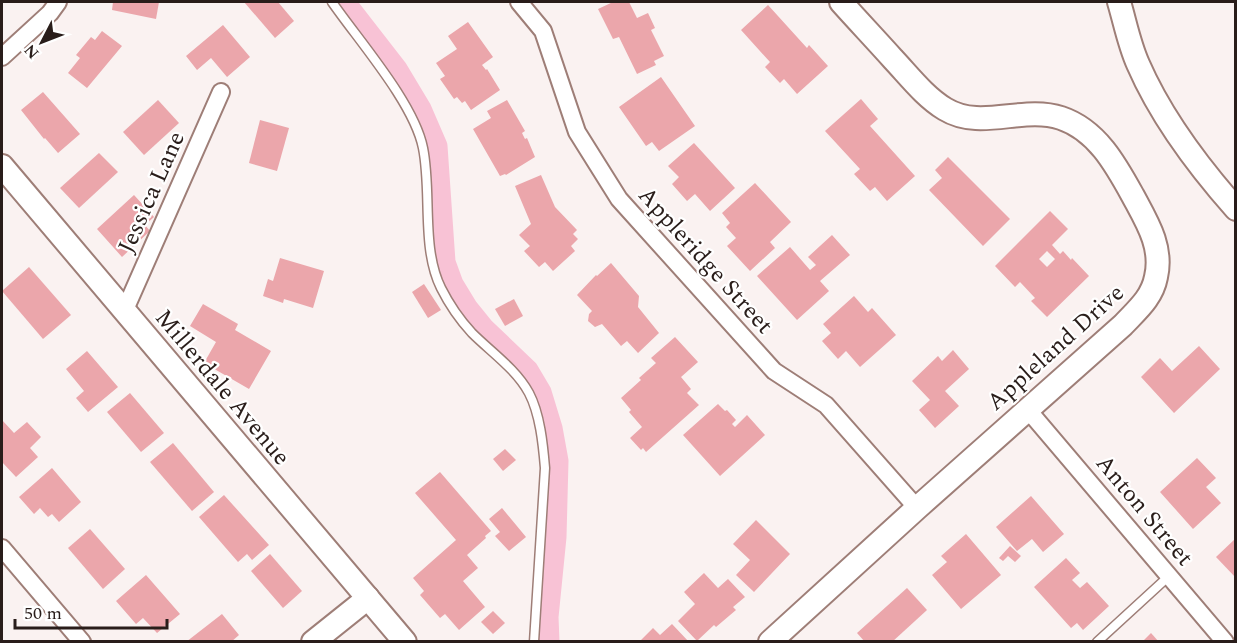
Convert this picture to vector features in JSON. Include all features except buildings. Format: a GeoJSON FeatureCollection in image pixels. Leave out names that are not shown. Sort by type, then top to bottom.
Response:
{"type":"FeatureCollection","features":[{"type":"Feature","properties":{"kind":"street"},"geometry":{"type":"LineString","coordinates":[[2,57],[50,13],[57,2]]}},
{"type":"Feature","properties":{"kind":"street","name":"Appleridge Street"},"geometry":{"type":"LineString","coordinates":[[519,2],[543,31],[577,132],[619,200],[774,370],[826,405],[917,508]]}},
{"type":"Feature","properties":{"kind":"street","name":"Appleland Drive"},"geometry":{"type":"LineString","coordinates":[[771,642],[917,508],[1123,325],[1148,299],[1157,275],[1158,258],[1154,237],[1116,165],[1101,146],[1082,128],[1065,119],[1047,114],[982,119],[957,115],[946,110],[912,80],[841,2]]}},
{"type":"Feature","properties":{"kind":"street"},"geometry":{"type":"LineString","coordinates":[[1119,2],[1135,54],[1154,97],[1177,134],[1236,209]]}},
{"type":"Feature","properties":{"kind":"street","name":"Jessica Lane"},"geometry":{"type":"LineString","coordinates":[[124,312],[221,92]]}},
{"type":"Feature","properties":{"kind":"street","name":"Millerdale Avenue"},"geometry":{"type":"LineString","coordinates":[[2,166],[405,642]]}},
{"type":"Feature","properties":{"kind":"street","name":"Anton Street"},"geometry":{"type":"LineString","coordinates":[[1028,410],[1224,642]]}},
{"type":"Feature","properties":{"kind":"street"},"geometry":{"type":"LineString","coordinates":[[2,548],[82,642]]}},
{"type":"Feature","properties":{"kind":"street"},"geometry":{"type":"LineString","coordinates":[[313,642],[368,598]]}},
{"type":"Feature","properties":{"kind":"lane"},"geometry":{"type":"LineString","coordinates":[[332,2],[384,74],[418,130],[426,164],[433,256],[441,288],[453,310],[471,332],[520,379],[534,407],[544,452],[545,468],[534,642]]}},
{"type":"Feature","properties":{"kind":"lane"},"geometry":{"type":"LineString","coordinates":[[1097,642],[1169,576]]}},
{"type":"Feature","properties":{"kind":"waterway"},"geometry":{"type":"LineString","coordinates":[[345,2],[397,69],[421,109],[437,146],[445,262],[453,284],[467,307],[484,328],[528,370],[541,392],[552,428],[558,461],[556,537],[548,617],[549,642]]}}]}
